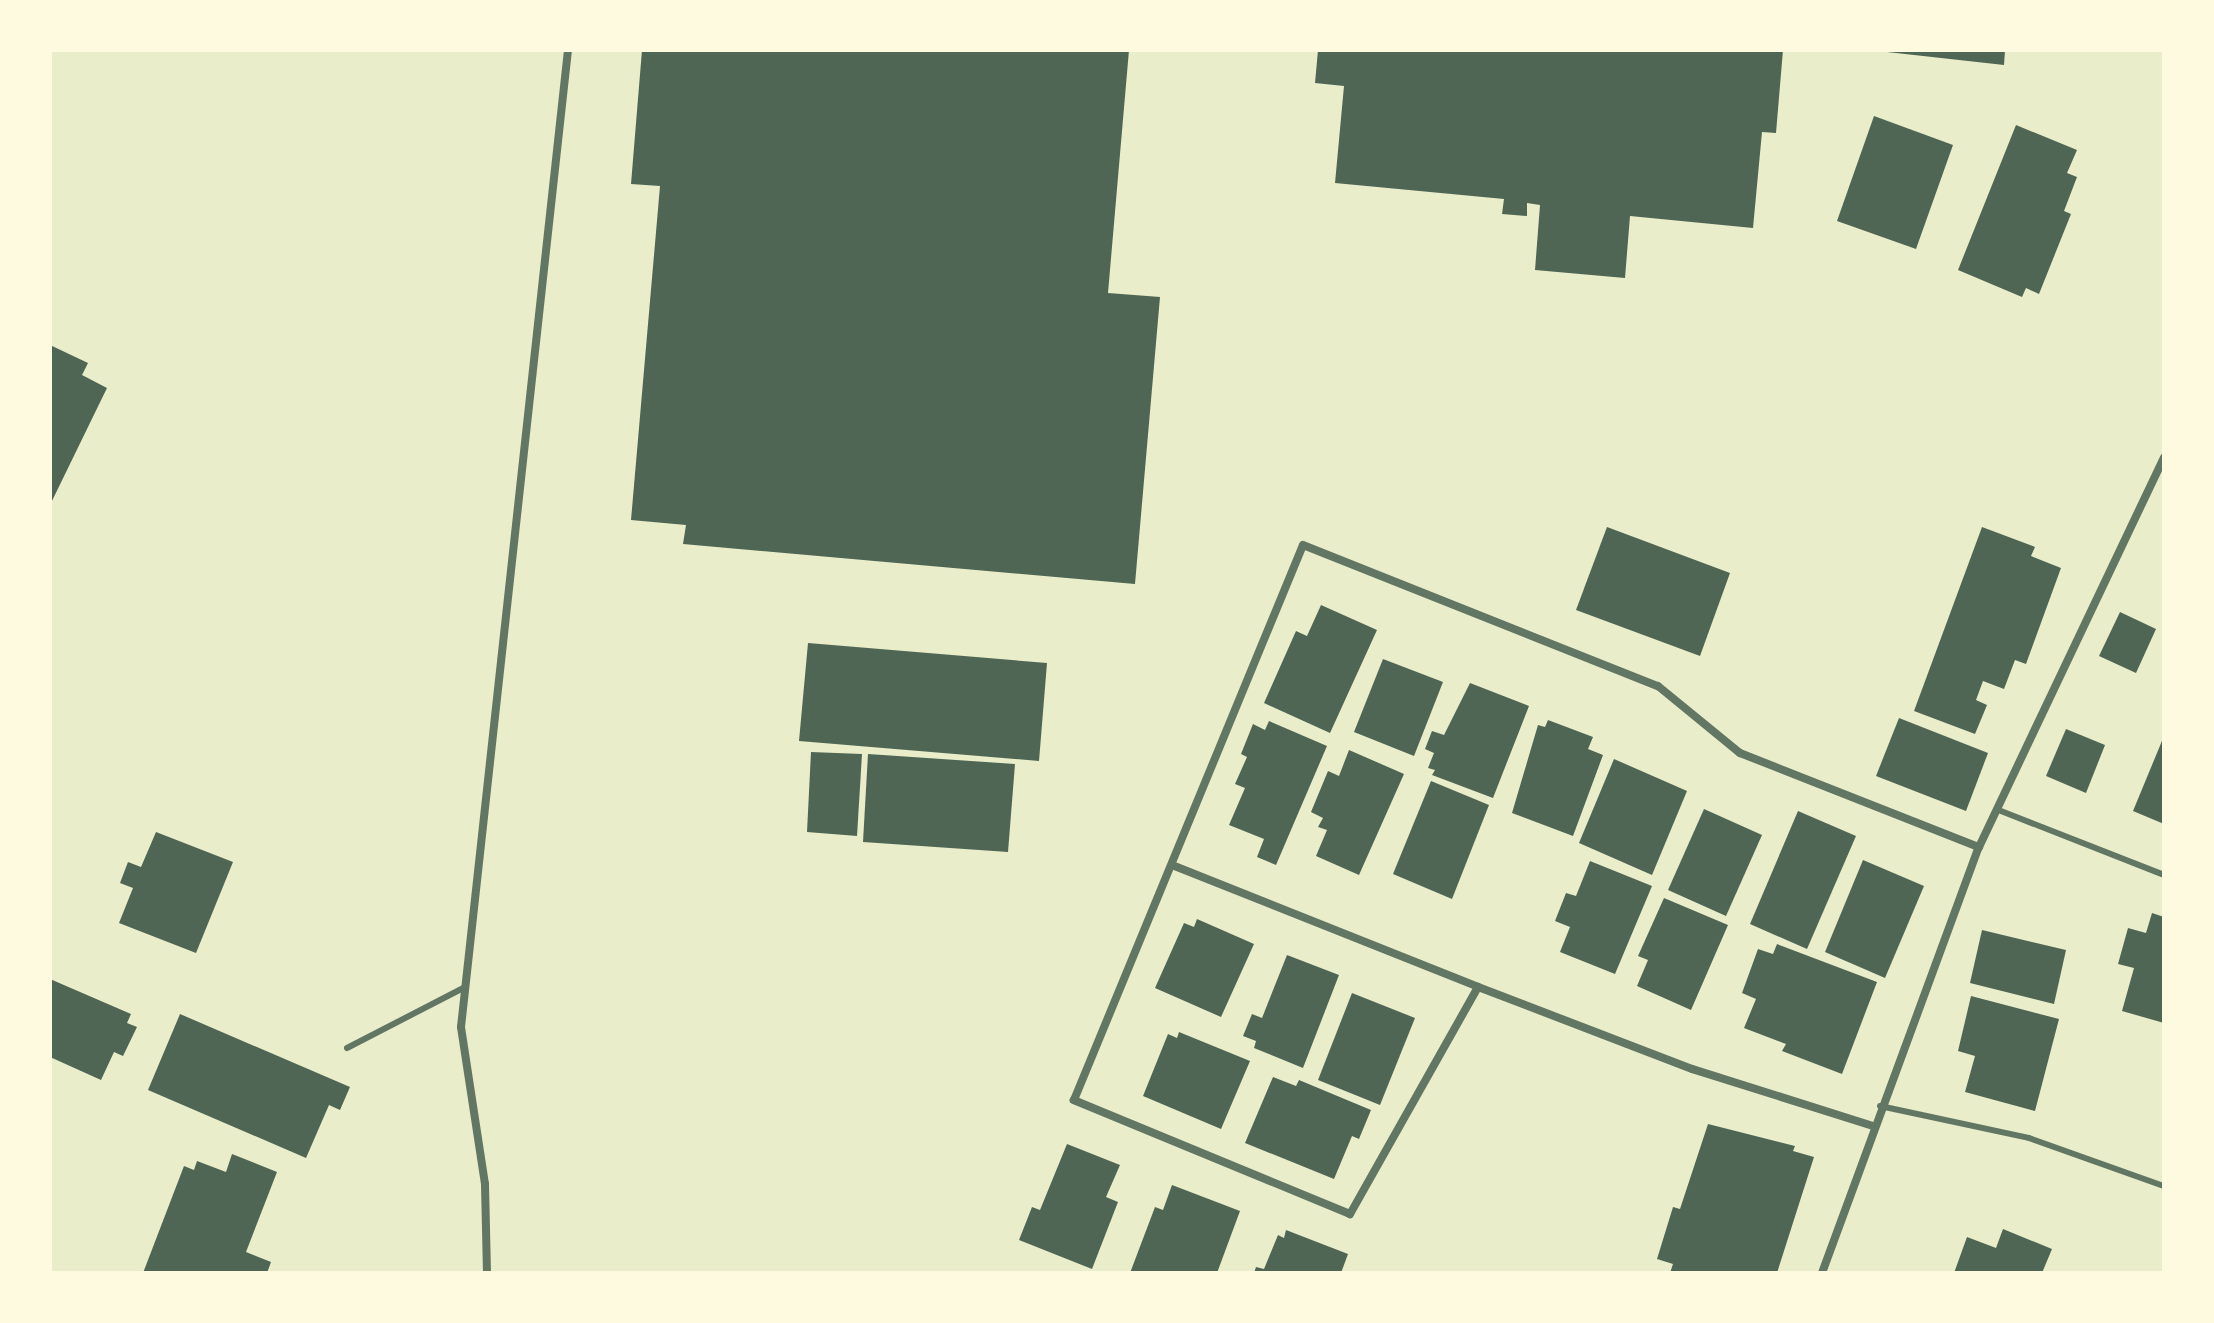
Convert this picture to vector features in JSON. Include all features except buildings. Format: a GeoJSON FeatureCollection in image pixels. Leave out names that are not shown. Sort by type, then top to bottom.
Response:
{"type":"FeatureCollection","features":[{"type":"Feature","properties":{"kind":"street"},"geometry":{"type":"LineString","coordinates":[[487,1273],[485,1184],[461,1027],[568,50]]}},
{"type":"Feature","properties":{"kind":"street"},"geometry":{"type":"LineString","coordinates":[[1822,1273],[1880,1106],[1979,847],[2001,811],[2164,458]]}},
{"type":"Feature","properties":{"kind":"street"},"geometry":{"type":"LineString","coordinates":[[1478,987],[1350,1214],[1074,1100],[1303,545],[1658,686],[1740,753],[1979,847]]}},
{"type":"Feature","properties":{"kind":"street"},"geometry":{"type":"LineString","coordinates":[[1172,865],[1692,1069],[1873,1126]]}},
{"type":"Feature","properties":{"kind":"lane"},"geometry":{"type":"LineString","coordinates":[[2001,811],[2164,875]]}},
{"type":"Feature","properties":{"kind":"lane"},"geometry":{"type":"LineString","coordinates":[[347,1048],[465,987]]}},
{"type":"Feature","properties":{"kind":"lane"},"geometry":{"type":"LineString","coordinates":[[1880,1106],[2029,1138],[2164,1186]]}}]}
